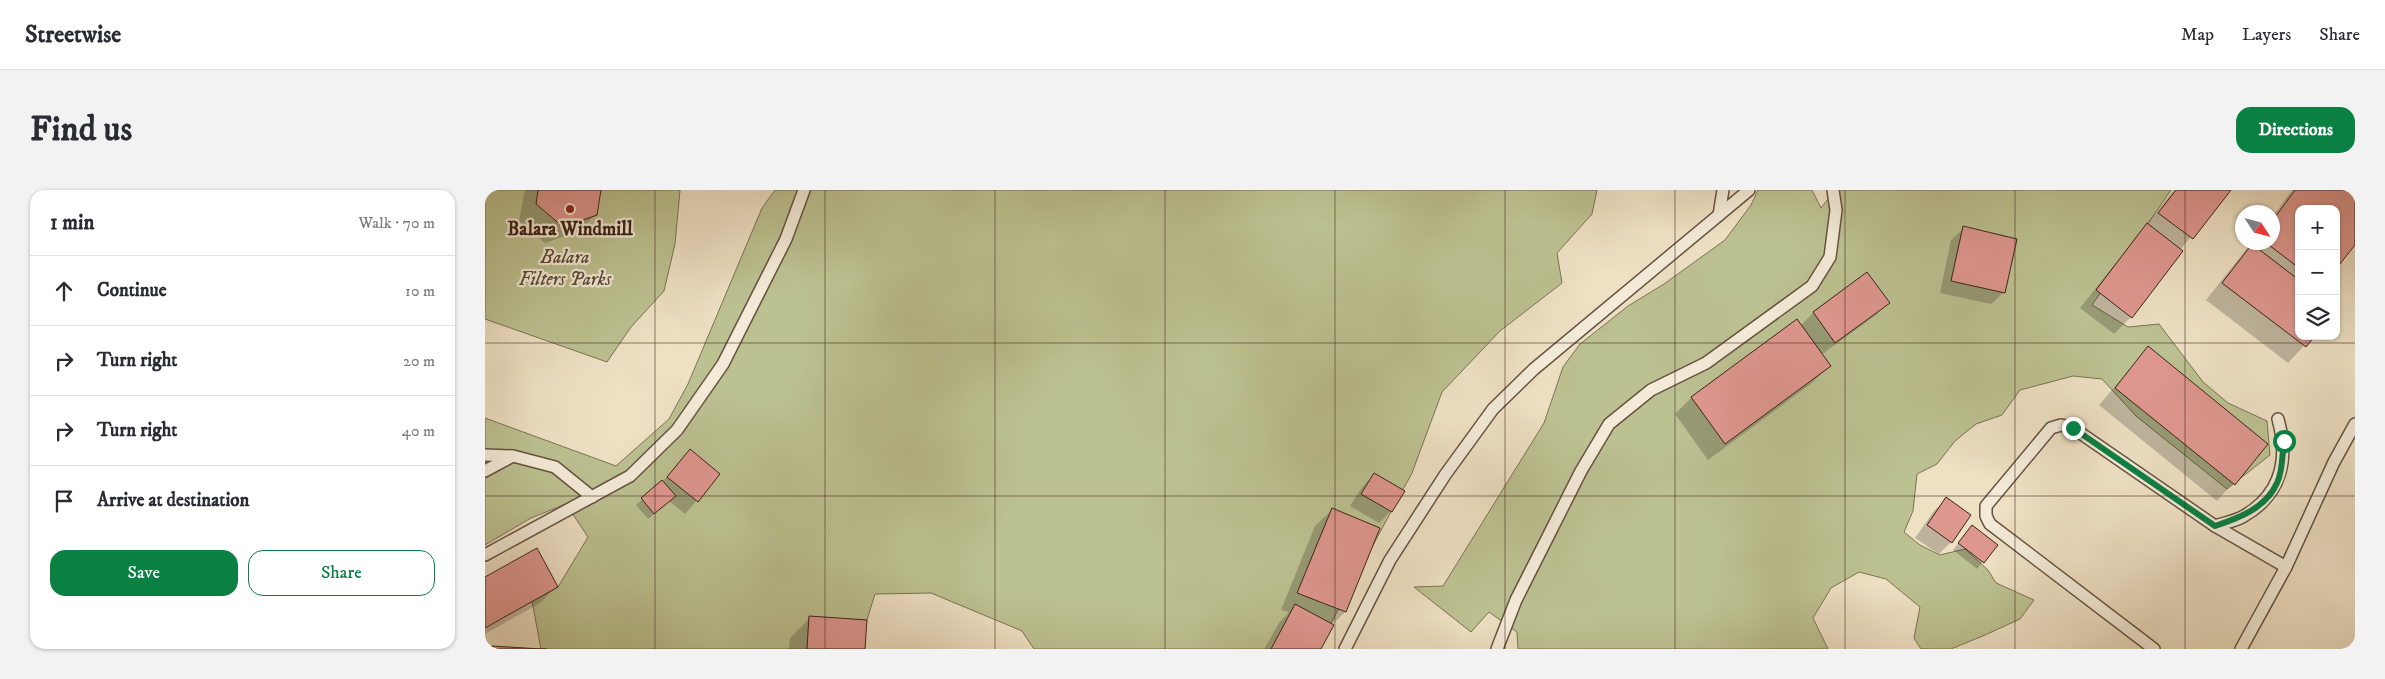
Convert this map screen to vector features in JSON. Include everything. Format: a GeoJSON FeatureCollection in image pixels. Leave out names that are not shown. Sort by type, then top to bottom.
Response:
{"type":"FeatureCollection","features":[{"type":"Feature","properties":{"kind":"lane"},"geometry":{"type":"LineString","coordinates":[[485,555],[631,476],[677,430],[717,372],[786,239],[804,190]]}},
{"type":"Feature","properties":{"kind":"lane"},"geometry":{"type":"LineString","coordinates":[[1719,215],[1723,190]]}},
{"type":"Feature","properties":{"kind":"lane"},"geometry":{"type":"LineString","coordinates":[[1345,649],[1390,560],[1445,475],[1493,409],[1534,369],[1749,190]]}},
{"type":"Feature","properties":{"kind":"lane"},"geometry":{"type":"LineString","coordinates":[[1497,649],[1525,582],[1581,471],[1609,424],[1651,390],[1706,363],[1812,286],[1830,257],[1836,210],[1833,190]]}},
{"type":"Feature","properties":{"kind":"lane"},"geometry":{"type":"LineString","coordinates":[[2215,526],[2244,516],[2269,496],[2278,482],[2284,441],[2278,419]]}},
{"type":"Feature","properties":{"kind":"lane"},"geometry":{"type":"LineString","coordinates":[[2241,649],[2286,567],[2334,462],[2355,424]]}},
{"type":"Feature","properties":{"kind":"lane"},"geometry":{"type":"LineString","coordinates":[[2154,649],[1990,524],[1986,516],[1986,506],[2051,428],[2061,425],[2073,428],[2215,526],[2286,567]]}},
{"type":"Feature","properties":{"kind":"lane"},"geometry":{"type":"LineString","coordinates":[[485,455],[513,456],[555,467],[592,497]]}},
{"type":"Feature","properties":{"kind":"lane"},"geometry":{"type":"LineString","coordinates":[[485,471],[513,456]]}},
{"type":"Feature","properties":{"kind":"green space","name":"Balara Filters Parks"},"geometry":{"type":"Polygon","coordinates":[[[485,190],[680,190],[675,244],[664,291],[631,327],[607,362],[485,319],[485,190]]]}},
{"type":"Feature","properties":{"kind":"green space"},"geometry":{"type":"Polygon","coordinates":[[[775,190],[1597,190],[1592,214],[1557,253],[1562,283],[1500,331],[1442,392],[1412,473],[1317,649],[1034,649],[1022,631],[931,593],[875,594],[867,620],[809,617],[807,649],[541,649],[532,601],[558,587],[588,537],[566,504],[531,518],[485,545],[485,418],[616,466],[669,419],[688,384],[762,208],[775,190]]]}},
{"type":"Feature","properties":{"kind":"green space"},"geometry":{"type":"Polygon","coordinates":[[[1758,190],[1812,190],[1821,208],[1835,190],[2171,190],[2092,305],[2128,327],[2159,324],[2203,382],[2228,403],[2267,421],[2270,455],[2227,489],[2136,416],[2102,379],[2073,376],[2020,390],[2002,415],[1976,424],[1955,441],[1937,464],[1917,474],[1913,511],[1904,532],[1920,545],[1940,555],[1965,549],[1988,570],[1996,583],[2034,600],[2020,619],[1951,649],[1921,649],[1914,638],[1920,607],[1886,579],[1859,572],[1831,588],[1813,618],[1828,649],[1518,649],[1517,632],[1489,612],[1471,632],[1414,587],[1443,586],[1544,423],[1563,367],[1580,344],[1628,306],[1664,284],[1725,240],[1751,205],[1758,190]]]}},
{"type":"Feature","properties":{"kind":"building","name":"Balara Windmill"},"geometry":{"type":"Polygon","coordinates":[[[538,190],[601,190],[597,215],[563,227],[536,204],[538,190]]]}},
{"type":"Feature","properties":{"kind":"building"},"geometry":{"type":"Polygon","coordinates":[[[2176,190],[2231,190],[2193,239],[2158,213],[2176,190]]]}},
{"type":"Feature","properties":{"kind":"building"},"geometry":{"type":"Polygon","coordinates":[[[2295,190],[2355,190],[2355,245],[2340,264],[2340,205],[2295,205],[2295,265],[2275,250],[2280,250],[2280,210],[2295,190]]]}},
{"type":"Feature","properties":{"kind":"building"},"geometry":{"type":"Polygon","coordinates":[[[2147,223],[2183,251],[2132,318],[2096,290],[2147,223]]]}},
{"type":"Feature","properties":{"kind":"building"},"geometry":{"type":"Polygon","coordinates":[[[1963,226],[2017,239],[2005,293],[1951,281],[1963,226]]]}},
{"type":"Feature","properties":{"kind":"building"},"geometry":{"type":"Polygon","coordinates":[[[2247,250],[2260,250],[2295,277],[2295,339],[2222,283],[2247,250]]]}},
{"type":"Feature","properties":{"kind":"building"},"geometry":{"type":"Polygon","coordinates":[[[1867,272],[1890,303],[1835,343],[1813,312],[1867,272]]]}},
{"type":"Feature","properties":{"kind":"building"},"geometry":{"type":"Polygon","coordinates":[[[1797,319],[1831,366],[1725,444],[1691,397],[1797,319]]]}},
{"type":"Feature","properties":{"kind":"building"},"geometry":{"type":"Polygon","coordinates":[[[2297,340],[2312,340],[2306,347],[2297,340]]]}},
{"type":"Feature","properties":{"kind":"building"},"geometry":{"type":"Polygon","coordinates":[[[2148,346],[2268,444],[2235,485],[2115,388],[2148,346]]]}},
{"type":"Feature","properties":{"kind":"building"},"geometry":{"type":"Polygon","coordinates":[[[690,449],[720,474],[698,502],[667,477],[690,449]]]}},
{"type":"Feature","properties":{"kind":"building"},"geometry":{"type":"Polygon","coordinates":[[[1374,473],[1405,491],[1392,512],[1361,494],[1374,473]]]}},
{"type":"Feature","properties":{"kind":"building"},"geometry":{"type":"Polygon","coordinates":[[[662,480],[676,496],[654,514],[641,498],[662,480]]]}},
{"type":"Feature","properties":{"kind":"building"},"geometry":{"type":"Polygon","coordinates":[[[1946,497],[1971,515],[1952,543],[1927,525],[1946,497]]]}},
{"type":"Feature","properties":{"kind":"building"},"geometry":{"type":"Polygon","coordinates":[[[1332,508],[1380,528],[1346,612],[1297,593],[1332,508]]]}},
{"type":"Feature","properties":{"kind":"building"},"geometry":{"type":"Polygon","coordinates":[[[1972,525],[1998,545],[1984,563],[1958,543],[1972,525]]]}},
{"type":"Feature","properties":{"kind":"building"},"geometry":{"type":"Polygon","coordinates":[[[537,548],[558,587],[485,628],[485,577],[537,548]]]}},
{"type":"Feature","properties":{"kind":"building"},"geometry":{"type":"Polygon","coordinates":[[[1295,604],[1334,625],[1321,649],[1271,649],[1295,604]]]}},
{"type":"Feature","properties":{"kind":"building"},"geometry":{"type":"Polygon","coordinates":[[[809,616],[867,620],[865,649],[807,649],[809,616]]]}},
{"type":"Feature","properties":{"kind":"building"},"geometry":{"type":"Polygon","coordinates":[[[492,646],[541,649],[492,649],[492,646]]]}},
{"type":"Feature","properties":{"kind":"place","name":"Balara Windmill"},"geometry":{"type":"Point","coordinates":[570,209]}},
{"type":"Feature","properties":{"kind":"route"},"geometry":{"type":"LineString","coordinates":[[2073,428],[2215,526],[2244,516],[2269,496],[2278,482],[2284,441]]}}]}
